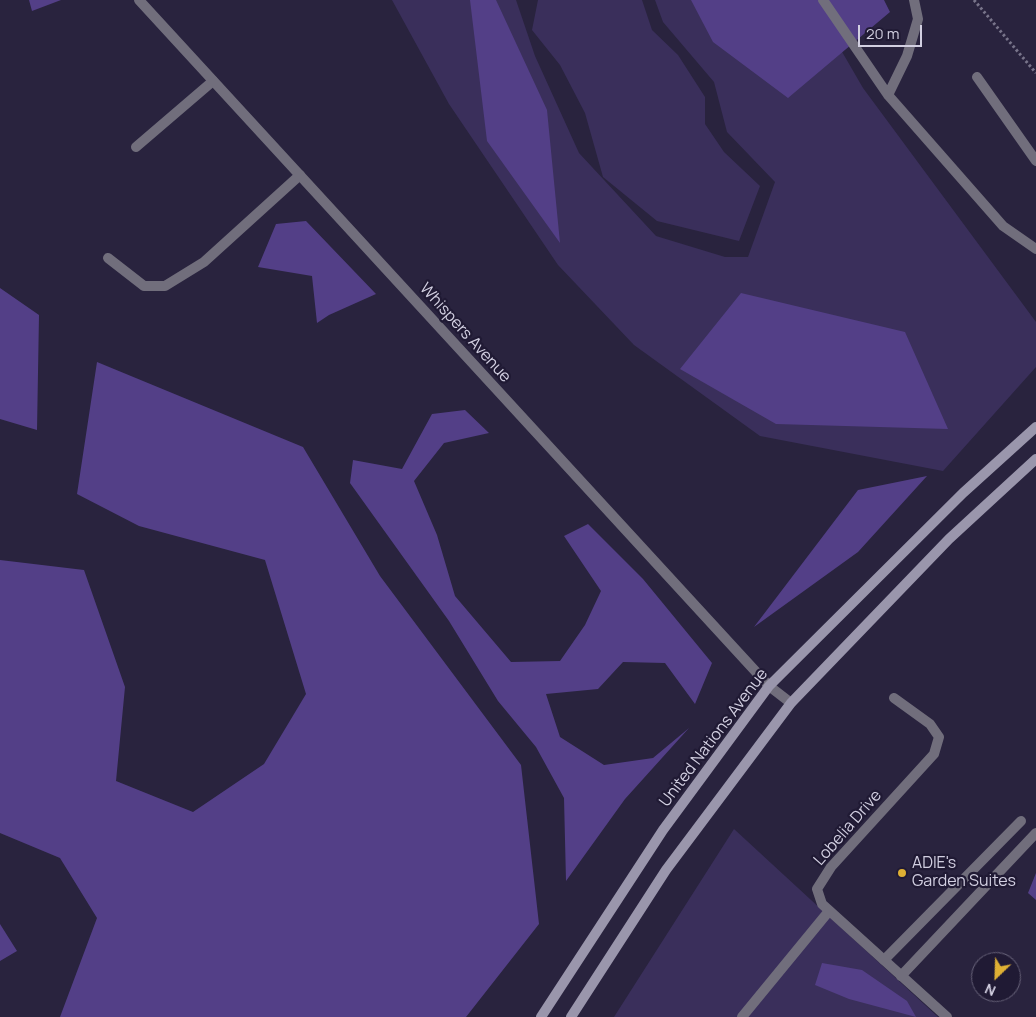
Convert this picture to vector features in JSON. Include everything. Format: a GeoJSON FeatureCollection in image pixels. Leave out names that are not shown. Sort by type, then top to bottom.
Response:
{"type":"FeatureCollection","features":[{"type":"Feature","properties":{"kind":"street","name":"Whispers Avenue"},"geometry":{"type":"LineString","coordinates":[[139,0],[768,686],[790,703]]}},
{"type":"Feature","properties":{"kind":"street"},"geometry":{"type":"LineString","coordinates":[[823,0],[888,95],[1003,226],[1036,249]]}},
{"type":"Feature","properties":{"kind":"street"},"geometry":{"type":"LineString","coordinates":[[888,95],[907,56],[918,19],[914,0]]}},
{"type":"Feature","properties":{"kind":"street"},"geometry":{"type":"LineString","coordinates":[[977,77],[1036,161]]}},
{"type":"Feature","properties":{"kind":"street"},"geometry":{"type":"LineString","coordinates":[[136,148],[213,81]]}},
{"type":"Feature","properties":{"kind":"street"},"geometry":{"type":"LineString","coordinates":[[108,258],[144,286],[165,286],[204,262],[300,175]]}},
{"type":"Feature","properties":{"kind":"street","name":"United Nations Avenue"},"geometry":{"type":"LineString","coordinates":[[541,1017],[663,830],[731,740],[768,686],[963,493],[1036,426]]}},
{"type":"Feature","properties":{"kind":"street"},"geometry":{"type":"LineString","coordinates":[[570,1017],[666,870],[790,703],[949,539],[1036,459]]}},
{"type":"Feature","properties":{"kind":"street","name":"Lobelia Drive"},"geometry":{"type":"LineString","coordinates":[[894,698],[930,724],[939,737],[934,754],[831,867],[817,889],[822,904],[829,911],[947,1017]]}},
{"type":"Feature","properties":{"kind":"street"},"geometry":{"type":"LineString","coordinates":[[884,960],[1021,821]]}},
{"type":"Feature","properties":{"kind":"street"},"geometry":{"type":"LineString","coordinates":[[901,976],[1036,834]]}},
{"type":"Feature","properties":{"kind":"street"},"geometry":{"type":"LineString","coordinates":[[742,1017],[829,911]]}},
{"type":"Feature","properties":{"kind":"path"},"geometry":{"type":"LineString","coordinates":[[974,0],[1036,72]]}},
{"type":"Feature","properties":{"kind":"shaded area"},"geometry":{"type":"Polygon","coordinates":[[[29,0],[61,0],[32,11],[29,0]]]}},
{"type":"Feature","properties":{"kind":"shaded area"},"geometry":{"type":"Polygon","coordinates":[[[392,0],[516,0],[535,56],[579,153],[656,236],[725,257],[748,257],[775,182],[727,132],[714,82],[663,22],[655,0],[812,0],[863,88],[1036,322],[1036,367],[943,471],[760,436],[634,345],[558,265],[449,104],[392,0]]]}},
{"type":"Feature","properties":{"kind":"shaded area"},"geometry":{"type":"Polygon","coordinates":[[[470,0],[496,0],[547,110],[560,243],[487,141],[470,0]]]}},
{"type":"Feature","properties":{"kind":"shaded area"},"geometry":{"type":"Polygon","coordinates":[[[538,0],[642,0],[652,30],[678,55],[705,97],[705,124],[724,152],[760,186],[739,241],[657,221],[603,177],[585,113],[560,65],[532,30],[538,0]]]}},
{"type":"Feature","properties":{"kind":"shaded area"},"geometry":{"type":"Polygon","coordinates":[[[691,0],[884,0],[890,12],[788,98],[713,42],[691,0]]]}},
{"type":"Feature","properties":{"kind":"shaded area"},"geometry":{"type":"Polygon","coordinates":[[[306,221],[376,294],[329,315],[317,323],[312,276],[258,267],[276,224],[306,221]]]}},
{"type":"Feature","properties":{"kind":"shaded area"},"geometry":{"type":"Polygon","coordinates":[[[0,288],[39,315],[37,430],[0,419],[0,288]]]}},
{"type":"Feature","properties":{"kind":"shaded area"},"geometry":{"type":"Polygon","coordinates":[[[741,293],[905,332],[948,429],[776,424],[680,369],[741,293]]]}},
{"type":"Feature","properties":{"kind":"shaded area"},"geometry":{"type":"Polygon","coordinates":[[[97,362],[303,447],[380,576],[521,765],[539,924],[466,1017],[60,1017],[97,918],[60,858],[0,833],[0,560],[84,570],[125,687],[116,781],[193,812],[264,764],[306,694],[265,560],[139,526],[77,494],[97,362]]]}},
{"type":"Feature","properties":{"kind":"shaded area"},"geometry":{"type":"Polygon","coordinates":[[[465,410],[489,433],[444,443],[414,481],[437,535],[455,596],[511,662],[560,661],[585,625],[601,591],[564,536],[588,524],[643,579],[712,663],[695,704],[665,663],[623,662],[598,689],[546,694],[560,737],[604,765],[653,758],[689,728],[625,799],[566,881],[564,798],[536,747],[498,701],[449,621],[350,483],[353,460],[402,469],[432,414],[465,410]]]}},
{"type":"Feature","properties":{"kind":"shaded area"},"geometry":{"type":"Polygon","coordinates":[[[927,476],[858,552],[754,627],[858,490],[927,476]]]}},
{"type":"Feature","properties":{"kind":"shaded area"},"geometry":{"type":"Polygon","coordinates":[[[734,829],[938,1017],[614,1017],[734,829]]]}},
{"type":"Feature","properties":{"kind":"shaded area"},"geometry":{"type":"Polygon","coordinates":[[[1036,873],[1036,900],[1028,893],[1036,873]]]}},
{"type":"Feature","properties":{"kind":"shaded area"},"geometry":{"type":"Polygon","coordinates":[[[0,924],[17,951],[0,961],[0,924]]]}},
{"type":"Feature","properties":{"kind":"shaded area"},"geometry":{"type":"Polygon","coordinates":[[[822,963],[862,970],[907,1001],[916,1017],[849,999],[815,985],[822,963]]]}},
{"type":"Feature","properties":{"kind":"place","name":"ADIE's Garden Suites"},"geometry":{"type":"Point","coordinates":[902,873]}}]}
